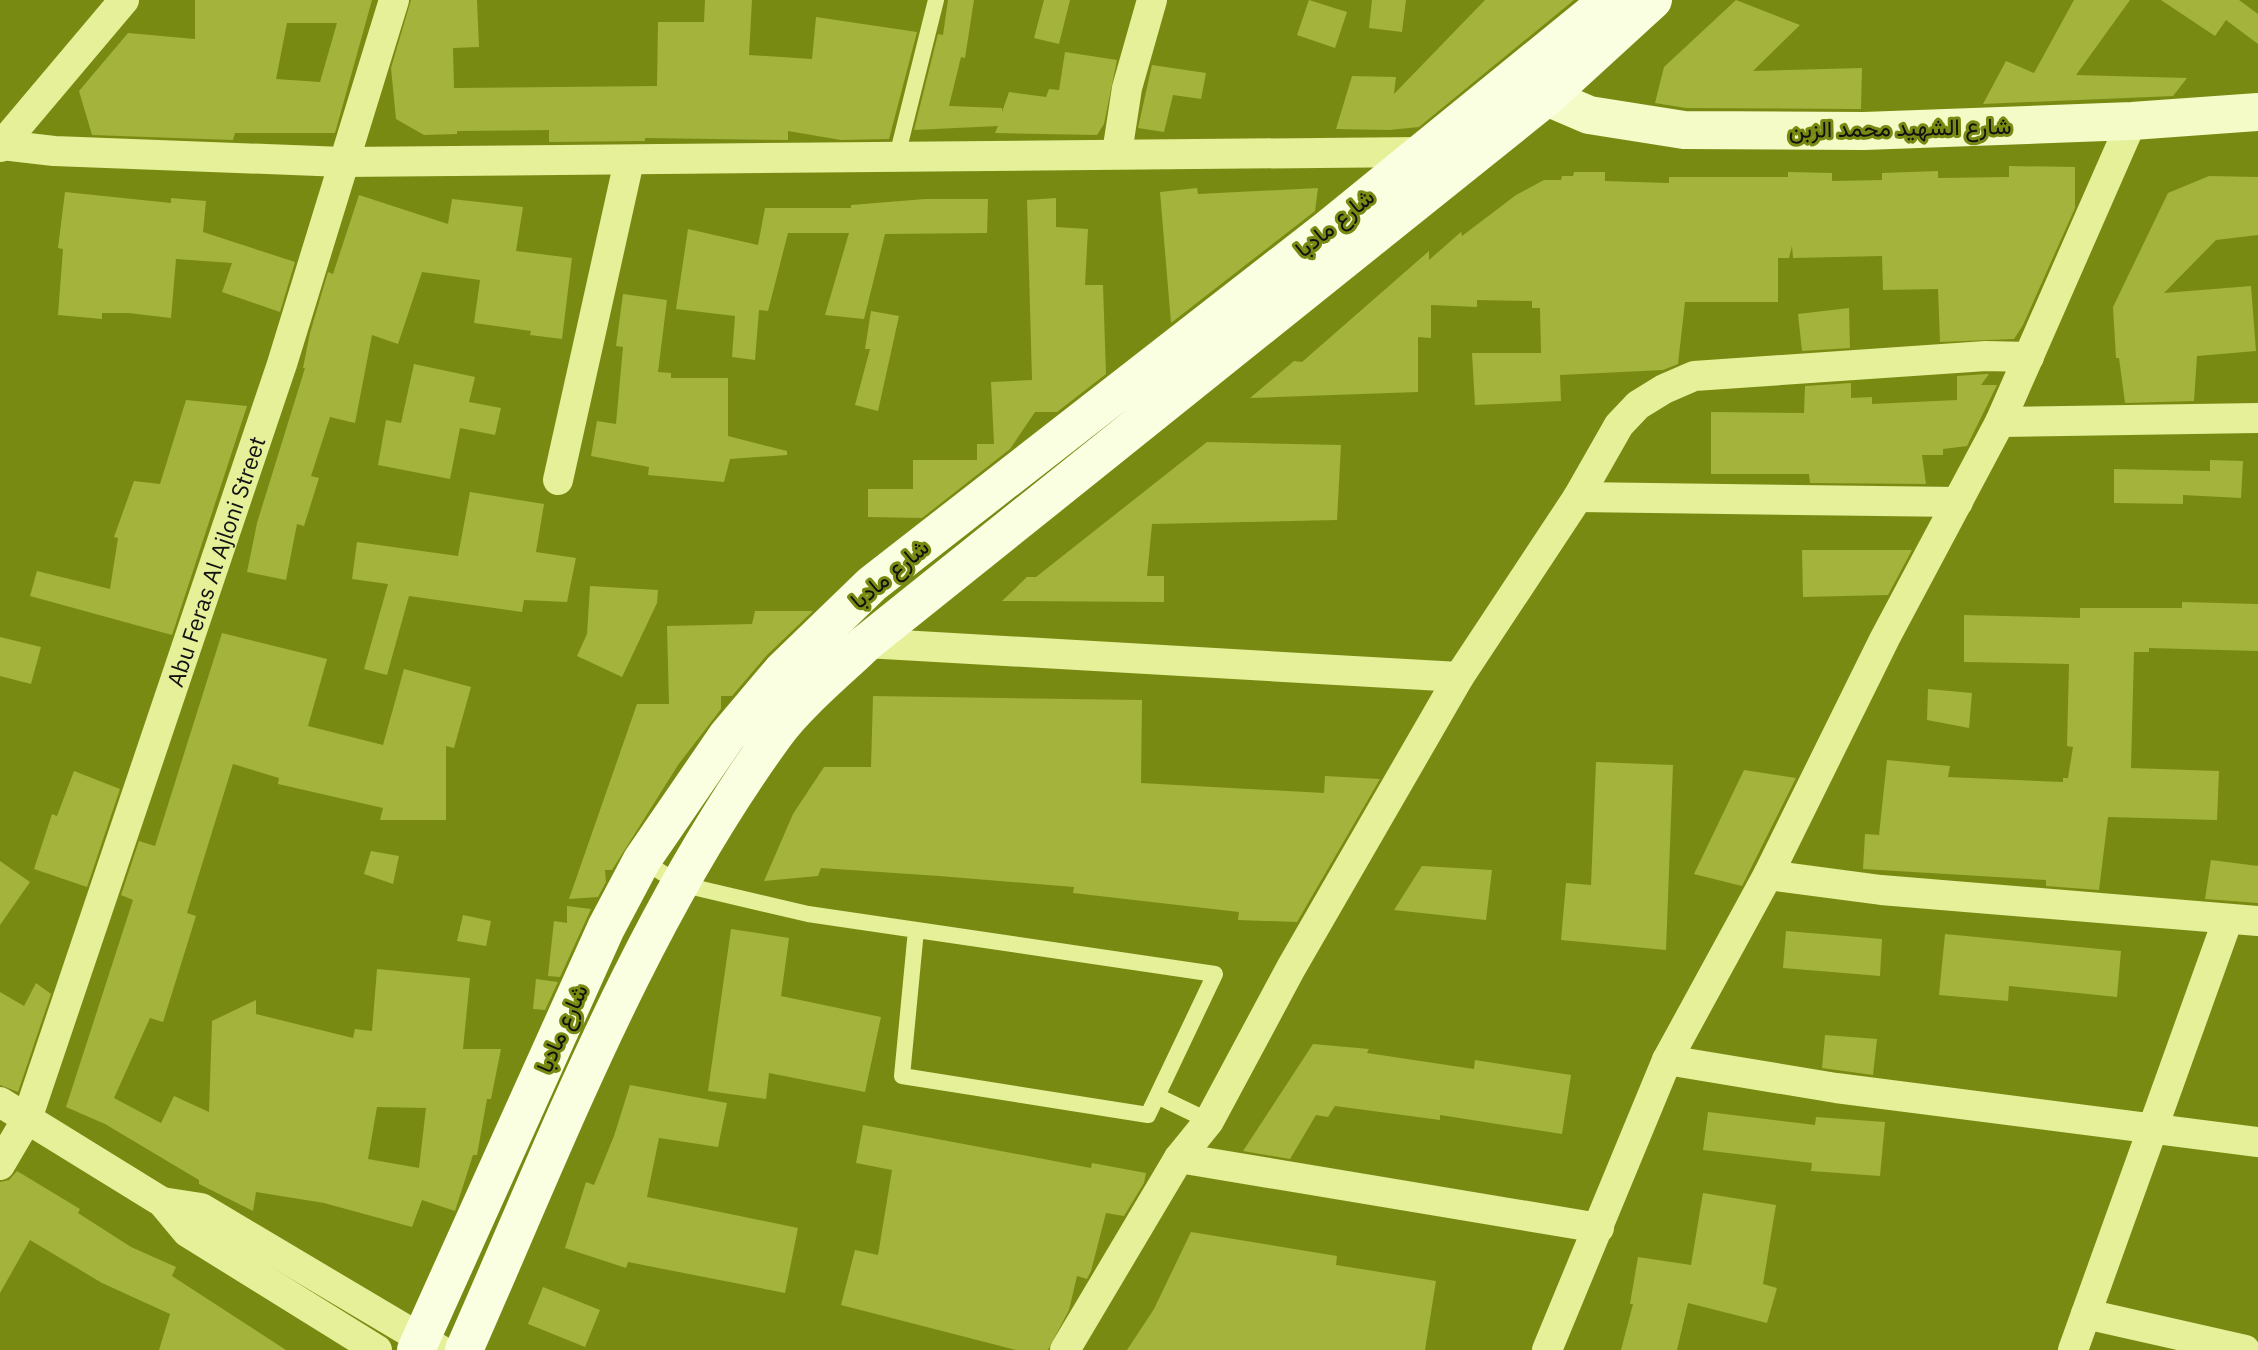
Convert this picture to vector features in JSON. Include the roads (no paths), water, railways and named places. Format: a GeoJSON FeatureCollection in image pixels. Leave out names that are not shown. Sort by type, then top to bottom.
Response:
{"type":"FeatureCollection","features":[{"type":"Feature","properties":{"kind":"main road","name":"شارع مادبا"},"geometry":{"type":"LineString","coordinates":[[425,1347],[606,928],[642,860],[727,736],[774,680],[872,584],[1329,228],[1609,0]]}},
{"type":"Feature","properties":{"kind":"main road","name":"شارع مادبا"},"geometry":{"type":"LineString","coordinates":[[464,1350],[636,963],[680,884],[777,731],[866,643],[1547,97],[1653,0]]}},
{"type":"Feature","properties":{"kind":"street"},"geometry":{"type":"LineString","coordinates":[[1,146],[124,0]]}},
{"type":"Feature","properties":{"kind":"street","name":"Abu Feras Al Ajloni Street"},"geometry":{"type":"LineString","coordinates":[[0,1166],[27,1119],[278,377],[394,0]]}},
{"type":"Feature","properties":{"kind":"street"},"geometry":{"type":"LineString","coordinates":[[1117,153],[1127,88],[1152,0]]}},
{"type":"Feature","properties":{"kind":"street","name":"شارع الشهيد محمد الزبن"},"geometry":{"type":"LineString","coordinates":[[1547,97],[1589,115],[1684,130],[1864,131],[2132,121],[2258,112]]}},
{"type":"Feature","properties":{"kind":"street"},"geometry":{"type":"LineString","coordinates":[[1547,1350],[1667,1060],[1768,875],[1885,638],[2000,422],[2132,121]]}},
{"type":"Feature","properties":{"kind":"street"},"geometry":{"type":"LineString","coordinates":[[1,146],[54,151],[343,162],[1420,152]]}},
{"type":"Feature","properties":{"kind":"street"},"geometry":{"type":"LineString","coordinates":[[558,480],[629,161]]}},
{"type":"Feature","properties":{"kind":"street"},"geometry":{"type":"LineString","coordinates":[[1065,1350],[1179,1158],[1209,1121],[1292,968],[1459,677],[1577,497],[1619,425],[1664,389],[1694,376],[1986,356],[2029,357]]}},
{"type":"Feature","properties":{"kind":"street"},"geometry":{"type":"LineString","coordinates":[[2000,422],[2258,418]]}},
{"type":"Feature","properties":{"kind":"street"},"geometry":{"type":"LineString","coordinates":[[1577,497],[1958,502]]}},
{"type":"Feature","properties":{"kind":"street"},"geometry":{"type":"LineString","coordinates":[[866,643],[1459,677]]}},
{"type":"Feature","properties":{"kind":"street"},"geometry":{"type":"LineString","coordinates":[[1768,875],[1881,890],[2258,921]]}},
{"type":"Feature","properties":{"kind":"street"},"geometry":{"type":"LineString","coordinates":[[2073,1350],[2228,919]]}},
{"type":"Feature","properties":{"kind":"street"},"geometry":{"type":"LineString","coordinates":[[1667,1060],[1836,1088],[2258,1142]]}},
{"type":"Feature","properties":{"kind":"street"},"geometry":{"type":"LineString","coordinates":[[0,1102],[162,1202],[187,1232],[377,1350]]}},
{"type":"Feature","properties":{"kind":"street"},"geometry":{"type":"LineString","coordinates":[[1179,1158],[1599,1228]]}},
{"type":"Feature","properties":{"kind":"street"},"geometry":{"type":"LineString","coordinates":[[162,1202],[201,1208],[425,1347]]}},
{"type":"Feature","properties":{"kind":"street"},"geometry":{"type":"LineString","coordinates":[[2086,1314],[2245,1350]]}},
{"type":"Feature","properties":{"kind":"lane"},"geometry":{"type":"LineString","coordinates":[[897,156],[936,0]]}},
{"type":"Feature","properties":{"kind":"lane"},"geometry":{"type":"LineString","coordinates":[[642,860],[680,884],[807,914],[916,930],[1215,974],[1148,1115],[902,1076],[916,930]]}},
{"type":"Feature","properties":{"kind":"lane"},"geometry":{"type":"LineString","coordinates":[[1157,1096],[1209,1121]]}}]}
